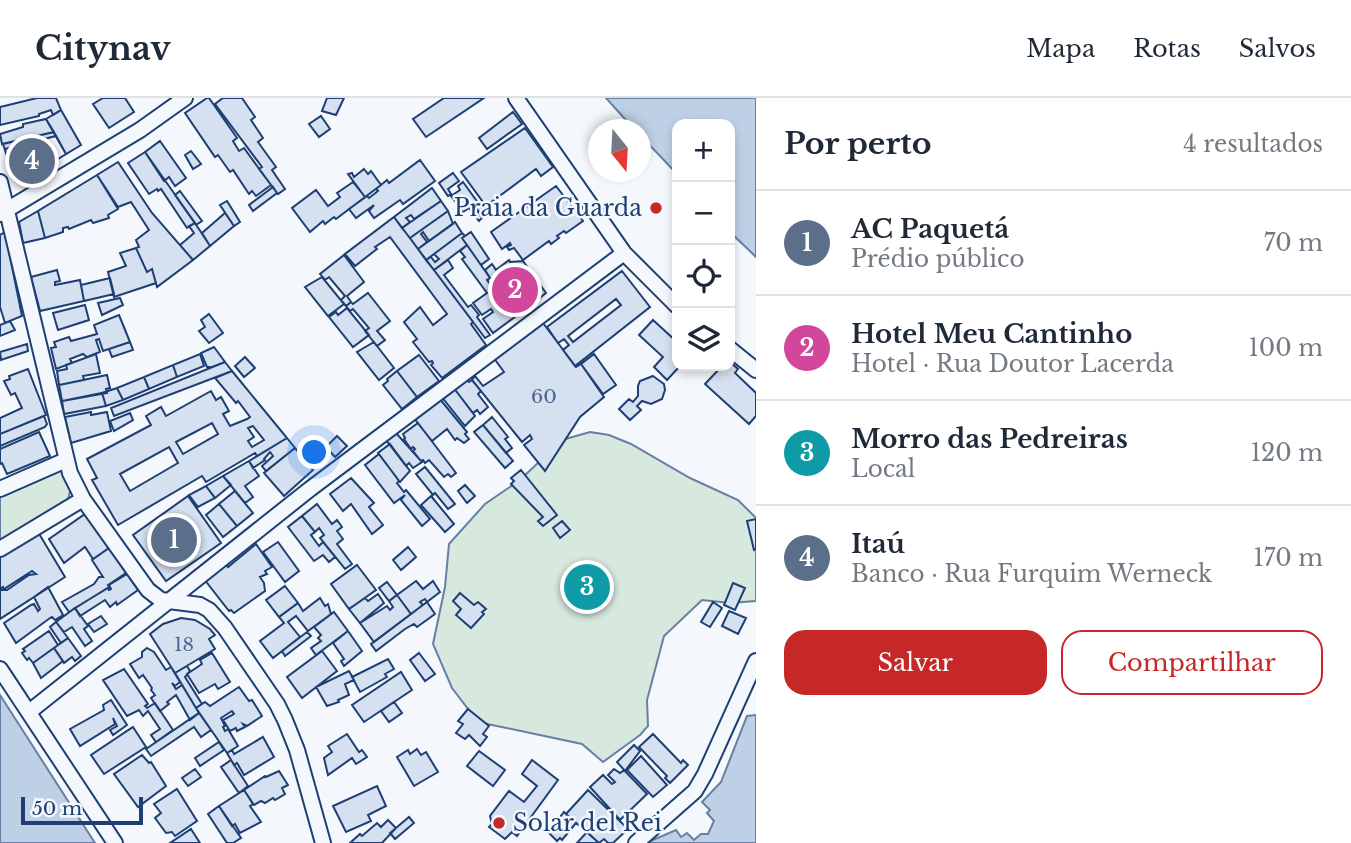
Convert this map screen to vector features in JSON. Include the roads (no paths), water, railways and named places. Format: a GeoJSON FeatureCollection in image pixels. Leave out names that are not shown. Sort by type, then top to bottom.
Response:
{"type":"FeatureCollection","features":[{"type":"Feature","properties":{"kind":"street"},"geometry":{"type":"LineString","coordinates":[[4,212],[140,130],[185,98]]}},
{"type":"Feature","properties":{"kind":"street"},"geometry":{"type":"LineString","coordinates":[[516,98],[624,253],[672,301]]}},
{"type":"Feature","properties":{"kind":"street"},"geometry":{"type":"LineString","coordinates":[[0,182],[4,212],[66,460],[83,499],[148,590],[161,600],[200,605],[209,610],[225,628],[276,704],[297,750],[323,843]]}},
{"type":"Feature","properties":{"kind":"street"},"geometry":{"type":"LineString","coordinates":[[29,712],[310,489],[624,253]]}},
{"type":"Feature","properties":{"kind":"street"},"geometry":{"type":"LineString","coordinates":[[735,353],[756,370]]}},
{"type":"Feature","properties":{"kind":"street"},"geometry":{"type":"LineString","coordinates":[[0,489],[66,460]]}},
{"type":"Feature","properties":{"kind":"street"},"geometry":{"type":"LineString","coordinates":[[0,549],[83,499]]}},
{"type":"Feature","properties":{"kind":"street"},"geometry":{"type":"LineString","coordinates":[[636,843],[695,791],[756,661]]}},
{"type":"Feature","properties":{"kind":"street"},"geometry":{"type":"LineString","coordinates":[[0,669],[115,843]]}},
{"type":"Feature","properties":{"kind":"water"},"geometry":{"type":"Polygon","coordinates":[[[606,98],[756,98],[756,257],[735,237],[735,119],[672,119],[672,169],[651,147],[651,119],[625,119],[606,98]]]}},
{"type":"Feature","properties":{"kind":"water"},"geometry":{"type":"Polygon","coordinates":[[[0,695],[95,843],[0,843],[0,695]]]}},
{"type":"Feature","properties":{"kind":"water"},"geometry":{"type":"Polygon","coordinates":[[[756,715],[756,843],[646,843],[676,830],[681,837],[687,833],[694,840],[701,834],[708,834],[714,821],[707,813],[710,810],[702,802],[721,782],[747,716],[756,715]]]}},
{"type":"Feature","properties":{"kind":"place","name":"Itaú"},"geometry":{"type":"Point","coordinates":[32,161]}},
{"type":"Feature","properties":{"kind":"place","name":"Praia da Guarda"},"geometry":{"type":"Point","coordinates":[656,208]}},
{"type":"Feature","properties":{"kind":"place","name":"Hotel Meu Cantinho"},"geometry":{"type":"Point","coordinates":[515,290]}},
{"type":"Feature","properties":{"kind":"place","name":"AC Paquetá"},"geometry":{"type":"Point","coordinates":[174,540]}},
{"type":"Feature","properties":{"kind":"place","name":"Morro das Pedreiras"},"geometry":{"type":"Point","coordinates":[587,587]}},
{"type":"Feature","properties":{"kind":"place","name":"Solar del Rei"},"geometry":{"type":"Point","coordinates":[499,823]}}]}
